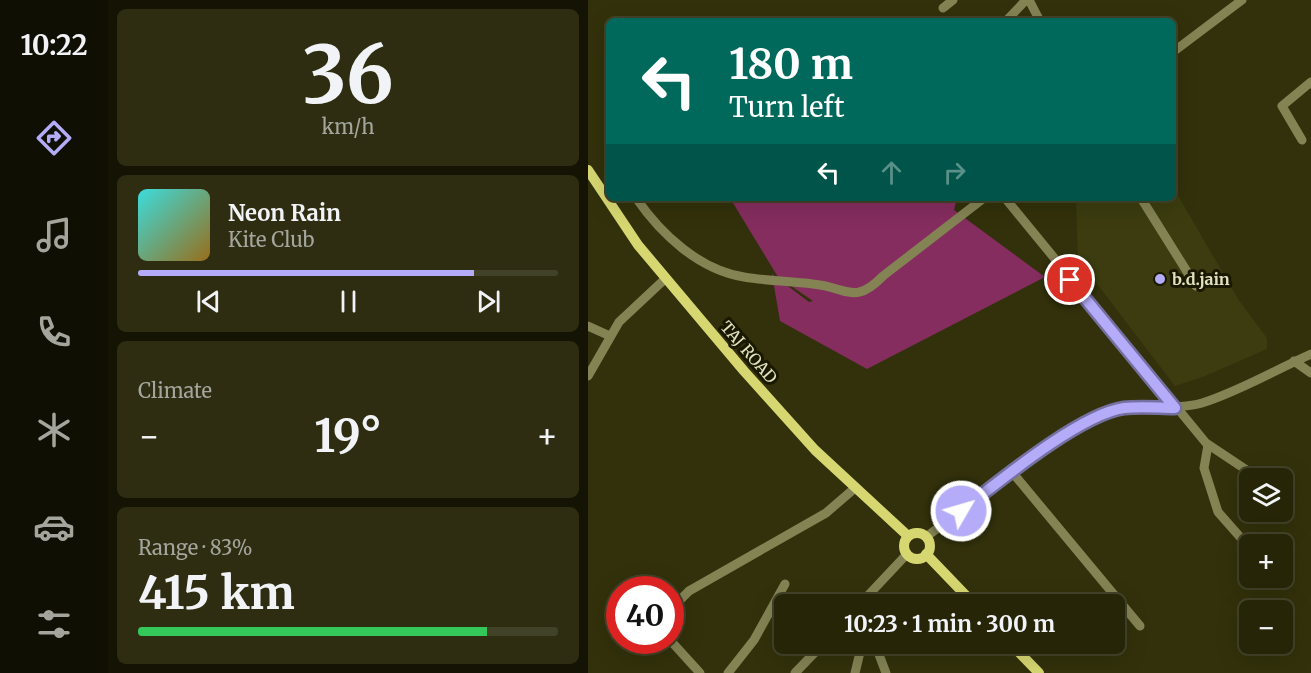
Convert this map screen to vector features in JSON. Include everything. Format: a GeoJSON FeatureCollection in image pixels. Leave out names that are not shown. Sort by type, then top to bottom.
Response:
{"type":"FeatureCollection","features":[{"type":"Feature","properties":{"kind":"main road","name":"TAJ ROAD"},"geometry":{"type":"LineString","coordinates":[[588,170],[606,197]]}},
{"type":"Feature","properties":{"kind":"main road","name":"TAJ ROAD"},"geometry":{"type":"LineString","coordinates":[[609,201],[638,245],[815,450],[908,536]]}},
{"type":"Feature","properties":{"kind":"main road"},"geometry":{"type":"LineString","coordinates":[[915,533],[926,537],[929,544],[926,554],[917,558],[907,554],[904,547],[908,536],[915,533]]}},
{"type":"Feature","properties":{"kind":"main road"},"geometry":{"type":"LineString","coordinates":[[926,554],[964,594]]}},
{"type":"Feature","properties":{"kind":"main road"},"geometry":{"type":"LineString","coordinates":[[1021,654],[1039,673]]}},
{"type":"Feature","properties":{"kind":"street"},"geometry":{"type":"LineString","coordinates":[[944,8],[953,0]]}},
{"type":"Feature","properties":{"kind":"street"},"geometry":{"type":"LineString","coordinates":[[1009,18],[1027,0],[1038,18]]}},
{"type":"Feature","properties":{"kind":"street"},"geometry":{"type":"LineString","coordinates":[[1176,50],[1242,0]]}},
{"type":"Feature","properties":{"kind":"street"},"geometry":{"type":"LineString","coordinates":[[1302,140],[1282,106],[1311,82]]}},
{"type":"Feature","properties":{"kind":"street"},"geometry":{"type":"LineString","coordinates":[[638,201],[658,225],[678,244],[699,259],[729,273],[744,277],[816,284],[857,293],[871,288],[970,203]]}},
{"type":"Feature","properties":{"kind":"street"},"geometry":{"type":"LineString","coordinates":[[1007,201],[1175,408],[1209,445],[1244,468]]}},
{"type":"Feature","properties":{"kind":"street"},"geometry":{"type":"LineString","coordinates":[[1143,201],[1196,286]]}},
{"type":"Feature","properties":{"kind":"street"},"geometry":{"type":"LineString","coordinates":[[588,375],[610,336],[628,313],[666,278]]}},
{"type":"Feature","properties":{"kind":"street"},"geometry":{"type":"LineString","coordinates":[[588,326],[610,336]]}},
{"type":"Feature","properties":{"kind":"street"},"geometry":{"type":"LineString","coordinates":[[926,537],[1012,472],[1071,432],[1109,412],[1125,408],[1175,408],[1202,403],[1311,354]]}},
{"type":"Feature","properties":{"kind":"street"},"geometry":{"type":"LineString","coordinates":[[1294,361],[1311,373]]}},
{"type":"Feature","properties":{"kind":"street"},"geometry":{"type":"LineString","coordinates":[[1209,445],[1204,468],[1218,512],[1239,536]]}},
{"type":"Feature","properties":{"kind":"street"},"geometry":{"type":"LineString","coordinates":[[1012,472],[1140,627]]}},
{"type":"Feature","properties":{"kind":"street"},"geometry":{"type":"LineString","coordinates":[[684,596],[826,513],[855,488]]}},
{"type":"Feature","properties":{"kind":"street"},"geometry":{"type":"LineString","coordinates":[[871,594],[907,554]]}},
{"type":"Feature","properties":{"kind":"street"},"geometry":{"type":"LineString","coordinates":[[728,673],[754,640],[785,584]]}},
{"type":"Feature","properties":{"kind":"street"},"geometry":{"type":"LineString","coordinates":[[683,654],[700,673]]}},
{"type":"Feature","properties":{"kind":"street"},"geometry":{"type":"LineString","coordinates":[[795,673],[813,654]]}},
{"type":"Feature","properties":{"kind":"street"},"geometry":{"type":"LineString","coordinates":[[855,673],[860,654]]}},
{"type":"Feature","properties":{"kind":"street"},"geometry":{"type":"LineString","coordinates":[[879,654],[886,673]]}},
{"type":"Feature","properties":{"kind":"shaded area","name":"b.d.jain"},"geometry":{"type":"Polygon","coordinates":[[[1176,192],[1238,299],[1267,338],[1267,349],[1205,376],[1175,386],[1078,259],[1076,201],[1176,201],[1176,192]]]}},
{"type":"Feature","properties":{"kind":"shaded area"},"geometry":{"type":"Polygon","coordinates":[[[732,201],[956,201],[954,210],[1045,277],[867,369],[780,321],[772,274],[809,302],[813,301],[778,277],[732,201]]]}},
{"type":"Feature","properties":{"kind":"place","name":"b.d.jain"},"geometry":{"type":"Point","coordinates":[1160,279]}},
{"type":"Feature","properties":{"kind":"route"},"geometry":{"type":"LineString","coordinates":[[961,511],[1012,472],[1071,432],[1109,412],[1125,408],[1175,408],[1070,280]]}}]}
